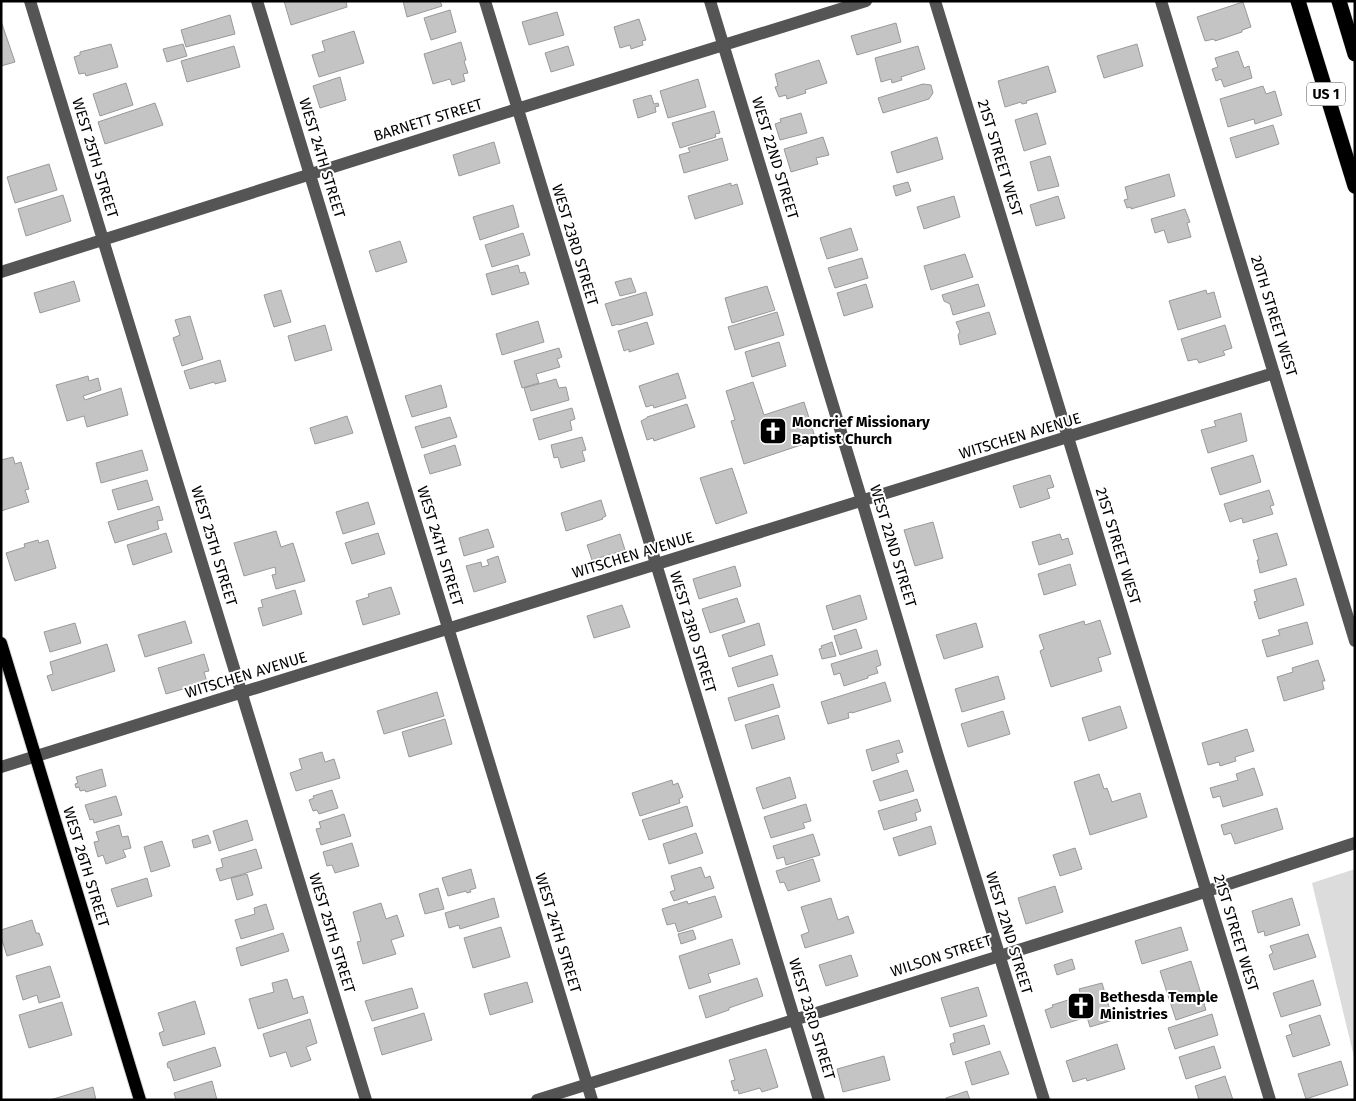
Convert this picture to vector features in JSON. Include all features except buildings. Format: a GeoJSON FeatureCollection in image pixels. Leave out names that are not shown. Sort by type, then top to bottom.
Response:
{"type":"FeatureCollection","features":[{"type":"Feature","properties":{"kind":"highway","name":"US 1"},"geometry":{"type":"LineString","coordinates":[[1298,1],[1355,186]]}},
{"type":"Feature","properties":{"kind":"highway"},"geometry":{"type":"LineString","coordinates":[[1339,1],[1355,54]]}},
{"type":"Feature","properties":{"kind":"main road","name":"WEST 26TH STREET"},"geometry":{"type":"LineString","coordinates":[[1,644],[140,1100]]}},
{"type":"Feature","properties":{"kind":"street","name":"WEST 25TH STREET"},"geometry":{"type":"LineString","coordinates":[[30,1],[366,1100]]}},
{"type":"Feature","properties":{"kind":"street","name":"WEST 24TH STREET"},"geometry":{"type":"LineString","coordinates":[[257,1],[592,1100]]}},
{"type":"Feature","properties":{"kind":"street","name":"WEST 23RD STREET"},"geometry":{"type":"LineString","coordinates":[[485,1],[819,1100]]}},
{"type":"Feature","properties":{"kind":"street","name":"WEST 22ND STREET"},"geometry":{"type":"LineString","coordinates":[[710,1],[1044,1100]]}},
{"type":"Feature","properties":{"kind":"street","name":"BARNETT STREET"},"geometry":{"type":"LineString","coordinates":[[1,272],[866,1]]}},
{"type":"Feature","properties":{"kind":"street","name":"21ST STREET WEST"},"geometry":{"type":"LineString","coordinates":[[935,1],[1270,1100]]}},
{"type":"Feature","properties":{"kind":"street","name":"20TH STREET WEST"},"geometry":{"type":"LineString","coordinates":[[1161,1],[1355,641]]}},
{"type":"Feature","properties":{"kind":"street","name":"WITSCHEN AVENUE"},"geometry":{"type":"LineString","coordinates":[[1,767],[1274,374]]}},
{"type":"Feature","properties":{"kind":"street","name":"WILSON STREET"},"geometry":{"type":"LineString","coordinates":[[537,1100],[1355,843]]}},
{"type":"Feature","properties":{"kind":"shaded area"},"geometry":{"type":"Polygon","coordinates":[[[1355,869],[1355,1061],[1312,883],[1355,869]]]}},
{"type":"Feature","properties":{"kind":"place","name":"Moncrief Missionary Baptist Church"},"geometry":{"type":"Point","coordinates":[773,431]}},
{"type":"Feature","properties":{"kind":"place","name":"Bethesda Temple Ministries"},"geometry":{"type":"Point","coordinates":[1081,1006]}}]}
